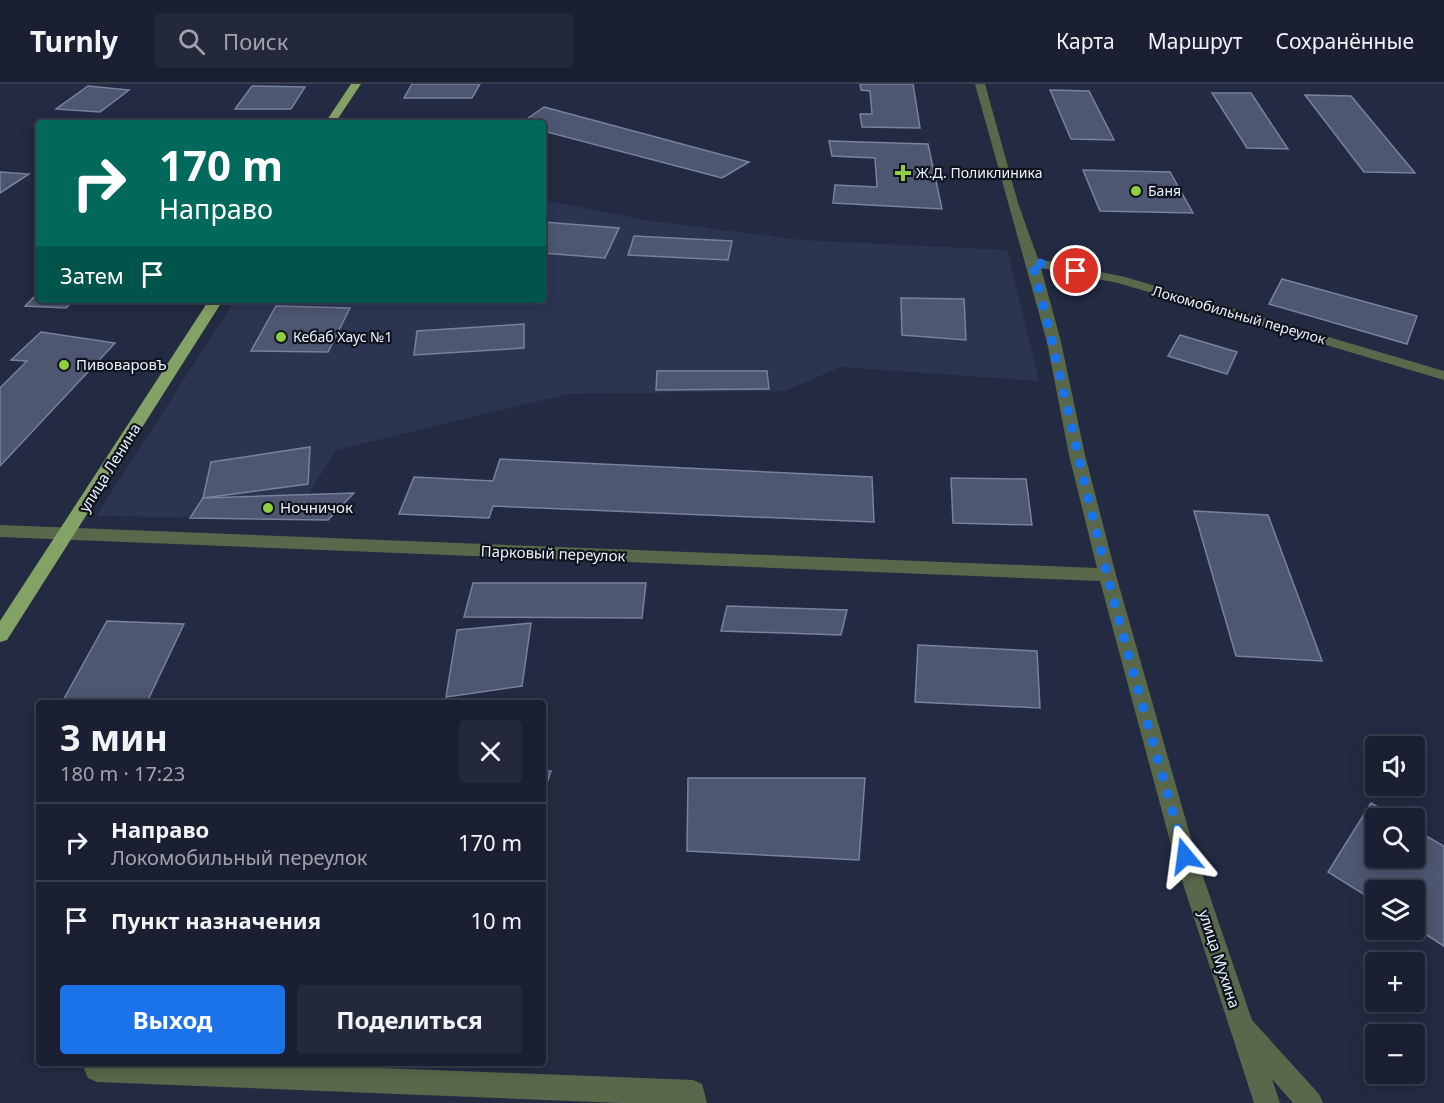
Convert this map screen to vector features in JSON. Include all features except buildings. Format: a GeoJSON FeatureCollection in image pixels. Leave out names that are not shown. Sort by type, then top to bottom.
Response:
{"type":"FeatureCollection","features":[{"type":"Feature","properties":{"kind":"main road"},"geometry":{"type":"LineString","coordinates":[[332,120],[356,84]]}},
{"type":"Feature","properties":{"kind":"main road","name":"улица Ленина"},"geometry":{"type":"LineString","coordinates":[[0,635],[69,536],[106,472],[214,303]]}},
{"type":"Feature","properties":{"kind":"street","name":"улица Мухина"},"geometry":{"type":"LineString","coordinates":[[980,84],[1012,203],[1032,262],[1054,342],[1077,455],[1107,575],[1185,856],[1267,1103]]}},
{"type":"Feature","properties":{"kind":"street","name":"Локомобильный переулок"},"geometry":{"type":"LineString","coordinates":[[1032,262],[1120,280],[1444,376]]}},
{"type":"Feature","properties":{"kind":"street","name":"Парковый переулок"},"geometry":{"type":"LineString","coordinates":[[0,531],[69,536],[1107,575]]}},
{"type":"Feature","properties":{"kind":"street"},"geometry":{"type":"LineString","coordinates":[[1241,1024],[1310,1103]]}},
{"type":"Feature","properties":{"kind":"street"},"geometry":{"type":"LineString","coordinates":[[98,1069],[693,1093],[694,1103]]}},
{"type":"Feature","properties":{"kind":"shaded area"},"geometry":{"type":"Polygon","coordinates":[[[546,201],[651,221],[801,240],[1007,250],[1039,381],[840,367],[786,391],[568,394],[336,450],[293,519],[96,516],[233,303],[546,303],[546,201]]]}},
{"type":"Feature","properties":{"kind":"place","name":"Ж.Д. Поликлиника"},"geometry":{"type":"Point","coordinates":[903,173]}},
{"type":"Feature","properties":{"kind":"place","name":"Баня"},"geometry":{"type":"Point","coordinates":[1136,191]}},
{"type":"Feature","properties":{"kind":"place","name":"Кебаб Хаус №1"},"geometry":{"type":"Point","coordinates":[281,337]}},
{"type":"Feature","properties":{"kind":"place","name":"ПивоваровЪ"},"geometry":{"type":"Point","coordinates":[64,365]}},
{"type":"Feature","properties":{"kind":"place","name":"Ночничок"},"geometry":{"type":"Point","coordinates":[268,508]}},
{"type":"Feature","properties":{"kind":"route"},"geometry":{"type":"LineString","coordinates":[[1076,271],[1032,262],[1054,342],[1077,455],[1107,575],[1185,856]]}}]}
